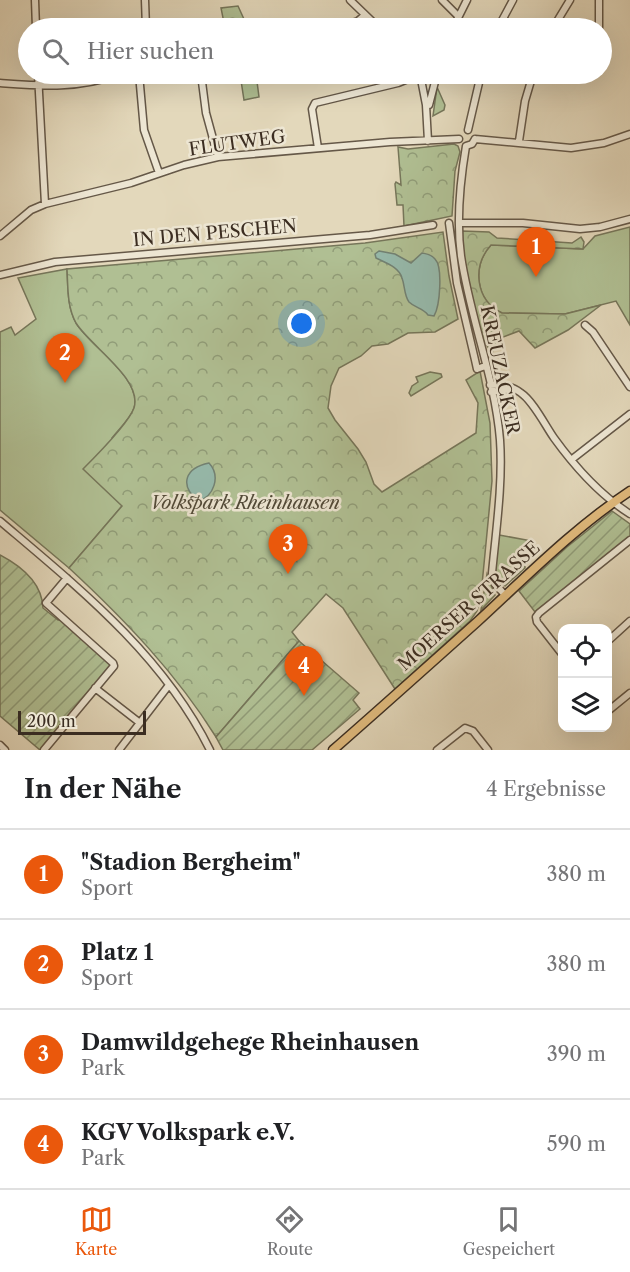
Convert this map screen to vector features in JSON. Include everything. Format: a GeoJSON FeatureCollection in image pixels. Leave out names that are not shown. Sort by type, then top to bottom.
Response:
{"type":"FeatureCollection","features":[{"type":"Feature","properties":{"kind":"main road","name":"MOERSER STRASSE"},"geometry":{"type":"LineString","coordinates":[[333,750],[560,545],[630,491]]}},
{"type":"Feature","properties":{"kind":"street"},"geometry":{"type":"LineString","coordinates":[[35,0],[36,18]]}},
{"type":"Feature","properties":{"kind":"street"},"geometry":{"type":"LineString","coordinates":[[145,0],[146,18]]}},
{"type":"Feature","properties":{"kind":"street"},"geometry":{"type":"LineString","coordinates":[[350,0],[368,18]]}},
{"type":"Feature","properties":{"kind":"street"},"geometry":{"type":"LineString","coordinates":[[442,0],[458,16],[466,0]]}},
{"type":"Feature","properties":{"kind":"street"},"geometry":{"type":"LineString","coordinates":[[503,18],[513,0]]}},
{"type":"Feature","properties":{"kind":"street"},"geometry":{"type":"LineString","coordinates":[[560,18],[570,0]]}},
{"type":"Feature","properties":{"kind":"street"},"geometry":{"type":"LineString","coordinates":[[598,18],[599,0]]}},
{"type":"Feature","properties":{"kind":"street"},"geometry":{"type":"LineString","coordinates":[[362,18],[365,15]]}},
{"type":"Feature","properties":{"kind":"street"},"geometry":{"type":"LineString","coordinates":[[0,83],[39,86],[84,84]]}},
{"type":"Feature","properties":{"kind":"street"},"geometry":{"type":"LineString","coordinates":[[140,84],[144,130],[159,173]]}},
{"type":"Feature","properties":{"kind":"street"},"geometry":{"type":"LineString","coordinates":[[202,84],[206,113],[218,157]]}},
{"type":"Feature","properties":{"kind":"street"},"geometry":{"type":"LineString","coordinates":[[318,148],[312,109],[315,103],[394,84]]}},
{"type":"Feature","properties":{"kind":"street"},"geometry":{"type":"LineString","coordinates":[[422,84],[428,141]]}},
{"type":"Feature","properties":{"kind":"street"},"geometry":{"type":"LineString","coordinates":[[426,105],[429,105],[434,84]]}},
{"type":"Feature","properties":{"kind":"street"},"geometry":{"type":"LineString","coordinates":[[468,130],[479,84]]}},
{"type":"Feature","properties":{"kind":"street"},"geometry":{"type":"LineString","coordinates":[[519,141],[530,84]]}},
{"type":"Feature","properties":{"kind":"street"},"geometry":{"type":"LineString","coordinates":[[39,86],[45,204]]}},
{"type":"Feature","properties":{"kind":"street"},"geometry":{"type":"LineString","coordinates":[[468,130],[463,131],[459,138],[461,144],[466,146],[472,144],[475,139]]}},
{"type":"Feature","properties":{"kind":"street"},"geometry":{"type":"LineString","coordinates":[[468,130],[472,132],[475,139]]}},
{"type":"Feature","properties":{"kind":"street"},"geometry":{"type":"LineString","coordinates":[[475,139],[519,141],[563,148],[604,143],[630,134]]}},
{"type":"Feature","properties":{"kind":"street","name":"FLUTWEG"},"geometry":{"type":"LineString","coordinates":[[0,236],[25,214],[45,204],[130,183],[191,163],[218,157],[459,138]]}},
{"type":"Feature","properties":{"kind":"street","name":"KREUZACKER"},"geometry":{"type":"LineString","coordinates":[[466,146],[460,186],[459,223],[463,268],[500,439],[500,471],[492,573],[495,584],[505,596]]}},
{"type":"Feature","properties":{"kind":"street"},"geometry":{"type":"LineString","coordinates":[[459,223],[523,224],[580,229],[600,227],[630,219]]}},
{"type":"Feature","properties":{"kind":"street"},"geometry":{"type":"LineString","coordinates":[[449,223],[457,283],[477,369],[485,366]]}},
{"type":"Feature","properties":{"kind":"street","name":"IN DEN PESCHEN"},"geometry":{"type":"LineString","coordinates":[[0,275],[55,262],[370,235],[433,225]]}},
{"type":"Feature","properties":{"kind":"street"},"geometry":{"type":"LineString","coordinates":[[585,325],[593,332],[630,387]]}},
{"type":"Feature","properties":{"kind":"street"},"geometry":{"type":"LineString","coordinates":[[475,360],[483,358]]}},
{"type":"Feature","properties":{"kind":"street"},"geometry":{"type":"LineString","coordinates":[[490,385],[515,389],[526,397],[571,460],[614,502],[630,514]]}},
{"type":"Feature","properties":{"kind":"street"},"geometry":{"type":"LineString","coordinates":[[491,392],[515,389]]}},
{"type":"Feature","properties":{"kind":"street"},"geometry":{"type":"LineString","coordinates":[[571,460],[630,414]]}},
{"type":"Feature","properties":{"kind":"street"},"geometry":{"type":"LineString","coordinates":[[0,520],[67,578],[145,654],[169,685],[210,750]]}},
{"type":"Feature","properties":{"kind":"street"},"geometry":{"type":"LineString","coordinates":[[558,649],[537,622],[536,617],[585,574],[630,540]]}},
{"type":"Feature","properties":{"kind":"street"},"geometry":{"type":"LineString","coordinates":[[44,750],[114,664],[46,603],[67,578]]}},
{"type":"Feature","properties":{"kind":"street"},"geometry":{"type":"LineString","coordinates":[[612,637],[630,621]]}},
{"type":"Feature","properties":{"kind":"street"},"geometry":{"type":"LineString","coordinates":[[119,750],[169,685]]}},
{"type":"Feature","properties":{"kind":"street"},"geometry":{"type":"LineString","coordinates":[[95,688],[140,723]]}},
{"type":"Feature","properties":{"kind":"street"},"geometry":{"type":"LineString","coordinates":[[612,709],[630,693]]}},
{"type":"Feature","properties":{"kind":"street"},"geometry":{"type":"LineString","coordinates":[[436,750],[465,728],[473,731],[488,750]]}},
{"type":"Feature","properties":{"kind":"street"},"geometry":{"type":"LineString","coordinates":[[0,746],[5,750]]}},
{"type":"Feature","properties":{"kind":"green space"},"geometry":{"type":"Polygon","coordinates":[[[238,6],[243,18],[223,18],[221,8],[238,6]]]}},
{"type":"Feature","properties":{"kind":"green space"},"geometry":{"type":"Polygon","coordinates":[[[242,84],[257,84],[259,97],[244,100],[242,84]]]}},
{"type":"Feature","properties":{"kind":"green space"},"geometry":{"type":"Polygon","coordinates":[[[437,87],[445,105],[444,110],[433,116],[437,87]]]}},
{"type":"Feature","properties":{"kind":"green space"},"geometry":{"type":"Polygon","coordinates":[[[454,144],[458,146],[460,152],[455,171],[452,216],[404,226],[403,205],[397,205],[395,184],[396,182],[401,185],[398,147],[408,149],[454,144]]]}},
{"type":"Feature","properties":{"kind":"green space"},"geometry":{"type":"Polygon","coordinates":[[[630,227],[630,325],[616,301],[565,314],[502,313],[486,300],[479,282],[479,272],[485,253],[491,245],[583,249],[595,236],[630,227]]]}},
{"type":"Feature","properties":{"kind":"green space"},"geometry":{"type":"Polygon","coordinates":[[[462,231],[489,232],[497,238],[572,243],[581,237],[584,242],[583,249],[491,245],[481,263],[479,282],[486,300],[502,313],[565,314],[601,305],[568,330],[535,348],[519,331],[503,337],[492,353],[481,337],[463,254],[462,231]]]}},
{"type":"Feature","properties":{"kind":"green space","name":"Volkspark Rheinhausen"},"geometry":{"type":"Polygon","coordinates":[[[443,232],[458,319],[435,332],[408,333],[388,344],[372,346],[361,356],[339,368],[331,386],[328,408],[358,449],[366,462],[374,484],[382,492],[476,433],[478,403],[466,380],[480,371],[490,423],[492,481],[481,595],[477,611],[470,621],[395,689],[343,608],[326,594],[292,632],[299,641],[216,737],[184,691],[148,648],[69,568],[122,506],[83,469],[126,422],[134,408],[135,397],[123,374],[76,323],[69,304],[67,269],[365,243],[443,232]]]}},
{"type":"Feature","properties":{"kind":"green space"},"geometry":{"type":"Polygon","coordinates":[[[67,269],[69,304],[76,323],[123,374],[135,397],[132,412],[112,438],[122,506],[69,568],[0,510],[0,332],[11,327],[15,335],[36,319],[18,278],[67,269]]]}},
{"type":"Feature","properties":{"kind":"green space"},"geometry":{"type":"Polygon","coordinates":[[[430,372],[441,374],[442,377],[411,396],[409,393],[412,386],[418,382],[416,377],[430,372]]]}},
{"type":"Feature","properties":{"kind":"green space"},"geometry":{"type":"Polygon","coordinates":[[[612,511],[630,524],[630,536],[535,612],[519,591],[567,547],[612,511]]]}},
{"type":"Feature","properties":{"kind":"green space"},"geometry":{"type":"Polygon","coordinates":[[[499,535],[532,541],[525,559],[525,568],[505,586],[495,569],[499,535]]]}},
{"type":"Feature","properties":{"kind":"green space"},"geometry":{"type":"Polygon","coordinates":[[[0,555],[29,576],[39,590],[43,608],[58,620],[62,620],[112,665],[40,750],[0,716],[0,555]]]}},
{"type":"Feature","properties":{"kind":"green space"},"geometry":{"type":"Polygon","coordinates":[[[487,574],[495,595],[481,610],[487,574]]]}},
{"type":"Feature","properties":{"kind":"green space"},"geometry":{"type":"Polygon","coordinates":[[[299,641],[359,693],[353,700],[360,709],[312,750],[223,750],[216,737],[299,641]]]}},
{"type":"Feature","properties":{"kind":"shaded area"},"geometry":{"type":"Polygon","coordinates":[[[379,251],[395,254],[411,263],[422,253],[435,259],[438,263],[440,287],[434,316],[428,315],[409,302],[400,274],[392,266],[376,258],[375,254],[379,251]]]}},
{"type":"Feature","properties":{"kind":"shaded area"},"geometry":{"type":"Polygon","coordinates":[[[209,463],[215,474],[214,485],[212,491],[204,499],[198,501],[188,489],[187,478],[194,469],[209,463]]]}},
{"type":"Feature","properties":{"kind":"place","name":"\"Stadion Bergheim\""},"geometry":{"type":"Point","coordinates":[536,277]}},
{"type":"Feature","properties":{"kind":"place","name":"Platz 1"},"geometry":{"type":"Point","coordinates":[65,383]}},
{"type":"Feature","properties":{"kind":"place","name":"Damwildgehege Rheinhausen"},"geometry":{"type":"Point","coordinates":[288,574]}},
{"type":"Feature","properties":{"kind":"place","name":"KGV Volkspark e.V."},"geometry":{"type":"Point","coordinates":[304,696]}}]}
